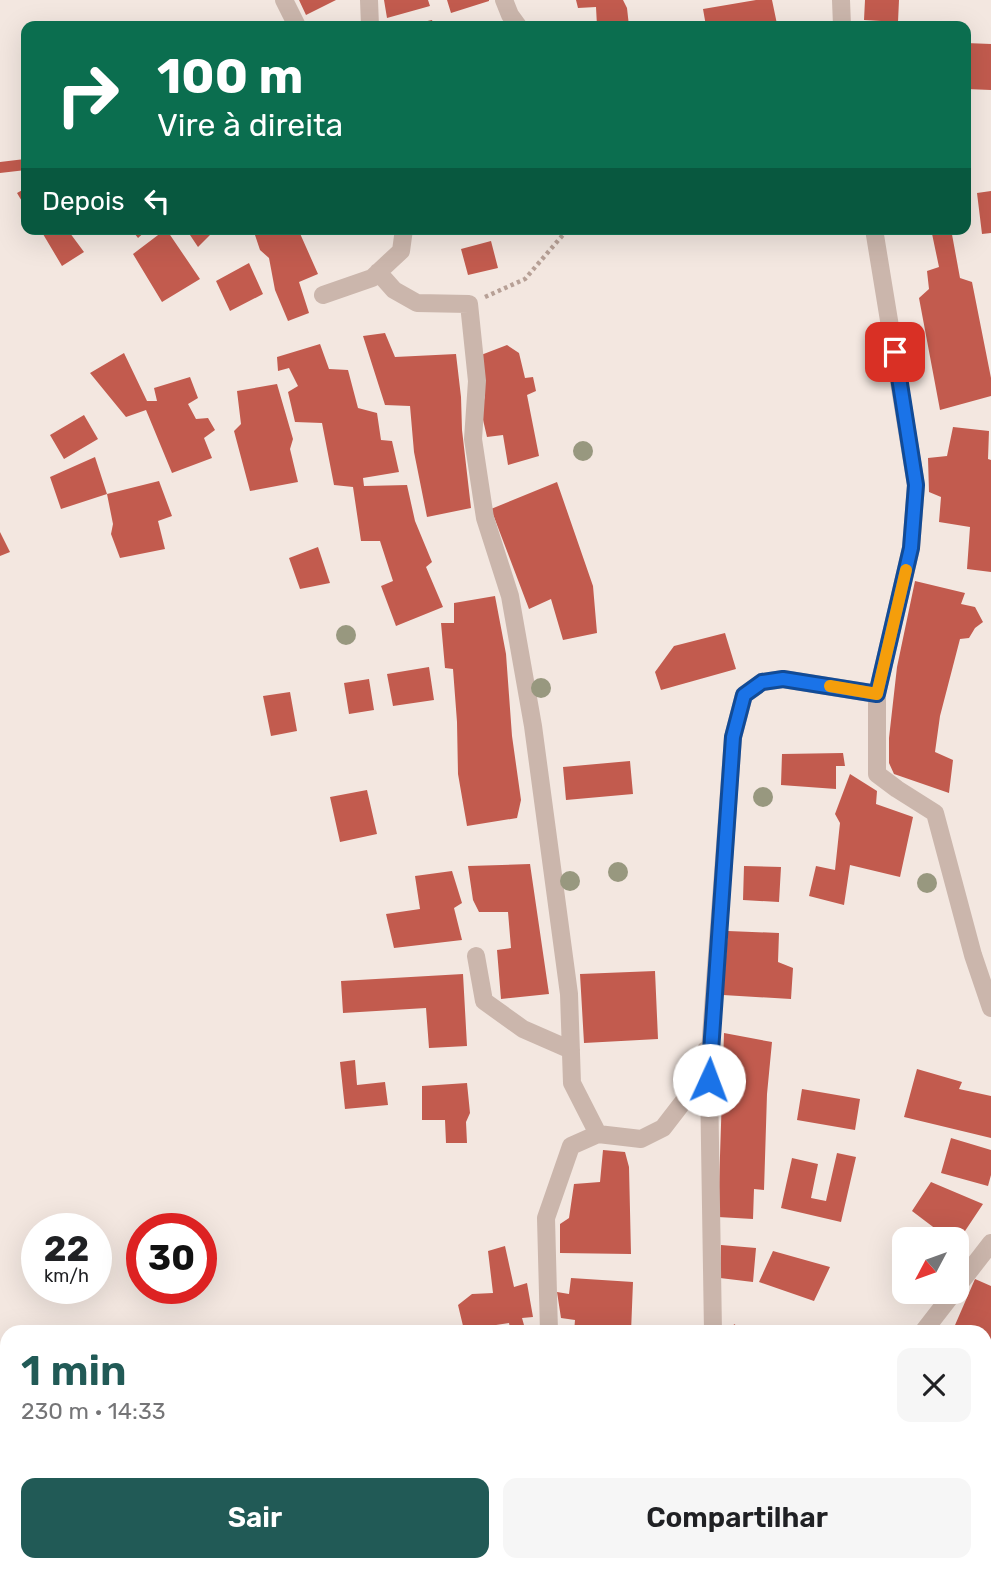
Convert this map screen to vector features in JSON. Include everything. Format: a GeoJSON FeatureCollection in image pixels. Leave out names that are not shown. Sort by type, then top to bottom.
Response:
{"type":"FeatureCollection","features":[{"type":"Feature","properties":{"kind":"street"},"geometry":{"type":"LineString","coordinates":[[284,0],[294,21]]}},
{"type":"Feature","properties":{"kind":"street"},"geometry":{"type":"LineString","coordinates":[[369,0],[370,21]]}},
{"type":"Feature","properties":{"kind":"street"},"geometry":{"type":"LineString","coordinates":[[504,0],[514,21]]}},
{"type":"Feature","properties":{"kind":"street"},"geometry":{"type":"LineString","coordinates":[[841,0],[842,21]]}},
{"type":"Feature","properties":{"kind":"street"},"geometry":{"type":"LineString","coordinates":[[323,295],[372,278],[401,251],[403,235]]}},
{"type":"Feature","properties":{"kind":"street"},"geometry":{"type":"LineString","coordinates":[[875,235],[916,485],[911,548],[877,694],[877,774],[935,813],[973,955],[991,1008]]}},
{"type":"Feature","properties":{"kind":"street"},"geometry":{"type":"LineString","coordinates":[[378,272],[394,290],[417,303],[469,304],[477,381],[473,439],[485,518],[510,596],[533,726],[569,994],[572,1083],[597,1134]]}},
{"type":"Feature","properties":{"kind":"street"},"geometry":{"type":"LineString","coordinates":[[713,1325],[709,1080],[733,737],[744,695],[762,682],[783,679],[877,694]]}},
{"type":"Feature","properties":{"kind":"street"},"geometry":{"type":"LineString","coordinates":[[476,956],[484,1001],[523,1029],[570,1050]]}},
{"type":"Feature","properties":{"kind":"street"},"geometry":{"type":"LineString","coordinates":[[549,1325],[547,1218],[571,1146],[597,1134],[641,1139],[663,1128],[690,1093],[711,1037]]}},
{"type":"Feature","properties":{"kind":"street"},"geometry":{"type":"LineString","coordinates":[[970,1270],[991,1243]]}},
{"type":"Feature","properties":{"kind":"street"},"geometry":{"type":"LineString","coordinates":[[928,1325],[945,1304]]}},
{"type":"Feature","properties":{"kind":"path"},"geometry":{"type":"LineString","coordinates":[[469,304],[525,279],[563,235]]}},
{"type":"Feature","properties":{"kind":"building"},"geometry":{"type":"Polygon","coordinates":[[[299,0],[336,0],[306,15],[299,0]]]}},
{"type":"Feature","properties":{"kind":"building"},"geometry":{"type":"Polygon","coordinates":[[[384,0],[428,0],[430,6],[387,18],[384,0]]]}},
{"type":"Feature","properties":{"kind":"building"},"geometry":{"type":"Polygon","coordinates":[[[447,0],[489,0],[489,1],[451,13],[447,0]]]}},
{"type":"Feature","properties":{"kind":"building"},"geometry":{"type":"Polygon","coordinates":[[[576,0],[623,0],[628,21],[597,21],[596,7],[578,8],[576,0]]]}},
{"type":"Feature","properties":{"kind":"building"},"geometry":{"type":"Polygon","coordinates":[[[772,0],[776,21],[705,21],[703,9],[772,0]]]}},
{"type":"Feature","properties":{"kind":"building"},"geometry":{"type":"Polygon","coordinates":[[[865,0],[899,0],[898,21],[864,20],[865,0]]]}},
{"type":"Feature","properties":{"kind":"building"},"geometry":{"type":"Polygon","coordinates":[[[971,43],[991,44],[991,90],[971,89],[971,43]]]}},
{"type":"Feature","properties":{"kind":"building"},"geometry":{"type":"Polygon","coordinates":[[[21,159],[21,171],[0,173],[0,162],[21,159]]]}},
{"type":"Feature","properties":{"kind":"building"},"geometry":{"type":"Polygon","coordinates":[[[991,191],[991,233],[982,234],[977,193],[991,191]]]}},
{"type":"Feature","properties":{"kind":"building"},"geometry":{"type":"Polygon","coordinates":[[[44,235],[71,235],[84,252],[62,266],[44,235]]]}},
{"type":"Feature","properties":{"kind":"building"},"geometry":{"type":"Polygon","coordinates":[[[158,235],[170,235],[200,279],[162,302],[133,254],[158,235]]]}},
{"type":"Feature","properties":{"kind":"building"},"geometry":{"type":"Polygon","coordinates":[[[190,235],[210,235],[198,247],[190,235]]]}},
{"type":"Feature","properties":{"kind":"building"},"geometry":{"type":"Polygon","coordinates":[[[255,235],[301,235],[318,274],[299,282],[309,313],[288,321],[275,290],[269,258],[260,250],[255,235]]]}},
{"type":"Feature","properties":{"kind":"building"},"geometry":{"type":"Polygon","coordinates":[[[932,235],[952,235],[960,278],[972,282],[991,378],[991,396],[940,410],[919,298],[929,289],[927,271],[939,267],[932,235]]]}},
{"type":"Feature","properties":{"kind":"building"},"geometry":{"type":"Polygon","coordinates":[[[491,241],[498,268],[468,275],[461,249],[491,241]]]}},
{"type":"Feature","properties":{"kind":"building"},"geometry":{"type":"Polygon","coordinates":[[[249,263],[263,294],[230,311],[216,281],[249,263]]]}},
{"type":"Feature","properties":{"kind":"building"},"geometry":{"type":"Polygon","coordinates":[[[385,333],[395,357],[456,354],[471,508],[427,517],[414,452],[410,406],[385,405],[363,336],[385,333]]]}},
{"type":"Feature","properties":{"kind":"building"},"geometry":{"type":"Polygon","coordinates":[[[320,344],[329,369],[348,370],[358,408],[377,413],[381,440],[392,441],[399,472],[363,478],[364,486],[407,485],[415,521],[432,562],[426,567],[443,607],[396,626],[381,586],[393,581],[380,541],[361,541],[353,487],[334,485],[322,423],[295,422],[288,392],[298,386],[289,368],[278,371],[277,357],[320,344]]]}},
{"type":"Feature","properties":{"kind":"building"},"geometry":{"type":"Polygon","coordinates":[[[507,345],[519,353],[525,378],[533,377],[536,391],[527,395],[539,456],[508,465],[503,435],[487,437],[481,411],[485,396],[481,355],[507,345]]]}},
{"type":"Feature","properties":{"kind":"building"},"geometry":{"type":"Polygon","coordinates":[[[124,353],[147,401],[157,401],[154,388],[190,377],[198,398],[188,404],[196,419],[208,418],[215,430],[204,438],[212,458],[172,473],[146,410],[126,417],[90,373],[124,353]]]}},
{"type":"Feature","properties":{"kind":"building"},"geometry":{"type":"Polygon","coordinates":[[[277,384],[293,439],[290,449],[298,482],[250,491],[234,431],[241,424],[237,391],[277,384]]]}},
{"type":"Feature","properties":{"kind":"building"},"geometry":{"type":"Polygon","coordinates":[[[84,415],[98,439],[64,459],[50,435],[84,415]]]}},
{"type":"Feature","properties":{"kind":"building"},"geometry":{"type":"Polygon","coordinates":[[[953,427],[989,431],[991,572],[967,569],[970,527],[939,522],[941,497],[929,492],[928,458],[947,456],[953,427]]]}},
{"type":"Feature","properties":{"kind":"building"},"geometry":{"type":"Polygon","coordinates":[[[95,457],[107,494],[61,509],[50,477],[95,457]]]}},
{"type":"Feature","properties":{"kind":"building"},"geometry":{"type":"Polygon","coordinates":[[[159,481],[172,516],[158,521],[165,549],[120,558],[111,534],[113,524],[107,494],[159,481]]]}},
{"type":"Feature","properties":{"kind":"building"},"geometry":{"type":"Polygon","coordinates":[[[557,482],[593,586],[597,633],[563,640],[551,599],[529,609],[491,509],[557,482]]]}},
{"type":"Feature","properties":{"kind":"building"},"geometry":{"type":"Polygon","coordinates":[[[0,532],[10,552],[0,556],[0,532]]]}},
{"type":"Feature","properties":{"kind":"building"},"geometry":{"type":"Polygon","coordinates":[[[318,547],[330,583],[300,589],[289,558],[318,547]]]}},
{"type":"Feature","properties":{"kind":"building"},"geometry":{"type":"Polygon","coordinates":[[[915,581],[965,593],[961,604],[975,607],[983,622],[969,638],[960,639],[940,716],[935,752],[953,760],[949,793],[894,774],[889,763],[897,667],[915,581]]]}},
{"type":"Feature","properties":{"kind":"building"},"geometry":{"type":"Polygon","coordinates":[[[495,596],[506,654],[512,736],[521,800],[517,818],[467,826],[458,774],[453,669],[445,668],[441,623],[454,623],[454,603],[495,596]]]}},
{"type":"Feature","properties":{"kind":"building"},"geometry":{"type":"Polygon","coordinates":[[[725,633],[736,669],[661,690],[655,672],[674,646],[725,633]]]}},
{"type":"Feature","properties":{"kind":"building"},"geometry":{"type":"Polygon","coordinates":[[[429,667],[434,700],[393,706],[387,674],[429,667]]]}},
{"type":"Feature","properties":{"kind":"building"},"geometry":{"type":"Polygon","coordinates":[[[369,679],[374,710],[349,714],[344,683],[369,679]]]}},
{"type":"Feature","properties":{"kind":"building"},"geometry":{"type":"Polygon","coordinates":[[[290,692],[297,731],[271,736],[263,696],[290,692]]]}},
{"type":"Feature","properties":{"kind":"building"},"geometry":{"type":"Polygon","coordinates":[[[843,753],[845,766],[836,766],[836,789],[781,785],[782,754],[843,753]]]}},
{"type":"Feature","properties":{"kind":"building"},"geometry":{"type":"Polygon","coordinates":[[[630,761],[633,794],[566,800],[563,767],[630,761]]]}},
{"type":"Feature","properties":{"kind":"building"},"geometry":{"type":"Polygon","coordinates":[[[850,774],[877,791],[876,804],[913,817],[900,877],[850,865],[844,905],[809,896],[816,866],[835,870],[840,823],[835,814],[850,774]]]}},
{"type":"Feature","properties":{"kind":"building"},"geometry":{"type":"Polygon","coordinates":[[[367,790],[377,834],[340,842],[330,797],[367,790]]]}},
{"type":"Feature","properties":{"kind":"building"},"geometry":{"type":"Polygon","coordinates":[[[530,864],[549,994],[501,999],[497,950],[511,948],[508,912],[479,912],[473,900],[468,866],[530,864]]]}},
{"type":"Feature","properties":{"kind":"building"},"geometry":{"type":"Polygon","coordinates":[[[744,866],[781,867],[779,902],[743,900],[744,866]]]}},
{"type":"Feature","properties":{"kind":"building"},"geometry":{"type":"Polygon","coordinates":[[[452,871],[462,903],[454,908],[462,940],[394,948],[386,914],[420,909],[415,876],[452,871]]]}},
{"type":"Feature","properties":{"kind":"building"},"geometry":{"type":"Polygon","coordinates":[[[728,931],[779,933],[778,962],[793,968],[791,999],[723,995],[728,931]]]}},
{"type":"Feature","properties":{"kind":"building"},"geometry":{"type":"Polygon","coordinates":[[[655,971],[658,1039],[584,1043],[580,974],[655,971]]]}},
{"type":"Feature","properties":{"kind":"building"},"geometry":{"type":"Polygon","coordinates":[[[463,974],[467,1046],[429,1048],[426,1008],[343,1013],[341,981],[463,974]]]}},
{"type":"Feature","properties":{"kind":"building"},"geometry":{"type":"Polygon","coordinates":[[[724,1033],[772,1042],[767,1094],[764,1190],[754,1189],[753,1219],[718,1217],[724,1033]]]}},
{"type":"Feature","properties":{"kind":"building"},"geometry":{"type":"Polygon","coordinates":[[[355,1060],[357,1085],[385,1082],[388,1105],[345,1109],[340,1062],[355,1060]]]}},
{"type":"Feature","properties":{"kind":"building"},"geometry":{"type":"Polygon","coordinates":[[[917,1069],[962,1082],[959,1089],[991,1096],[991,1138],[904,1117],[917,1069]]]}},
{"type":"Feature","properties":{"kind":"building"},"geometry":{"type":"Polygon","coordinates":[[[467,1083],[470,1113],[466,1122],[467,1143],[446,1143],[445,1120],[422,1120],[422,1086],[467,1083]]]}},
{"type":"Feature","properties":{"kind":"building"},"geometry":{"type":"Polygon","coordinates":[[[802,1089],[860,1099],[855,1130],[797,1120],[802,1089]]]}},
{"type":"Feature","properties":{"kind":"building"},"geometry":{"type":"Polygon","coordinates":[[[951,1138],[991,1150],[988,1186],[941,1173],[951,1138]]]}},
{"type":"Feature","properties":{"kind":"building"},"geometry":{"type":"Polygon","coordinates":[[[603,1150],[625,1152],[629,1167],[631,1254],[560,1253],[560,1224],[569,1218],[574,1184],[600,1182],[603,1150]]]}},
{"type":"Feature","properties":{"kind":"building"},"geometry":{"type":"Polygon","coordinates":[[[837,1153],[856,1157],[841,1222],[781,1208],[792,1158],[818,1164],[811,1198],[826,1201],[837,1153]]]}},
{"type":"Feature","properties":{"kind":"building"},"geometry":{"type":"Polygon","coordinates":[[[931,1182],[983,1204],[968,1227],[933,1227],[912,1211],[931,1182]]]}},
{"type":"Feature","properties":{"kind":"building"},"geometry":{"type":"Polygon","coordinates":[[[721,1245],[756,1248],[753,1282],[720,1278],[721,1245]]]}},
{"type":"Feature","properties":{"kind":"building"},"geometry":{"type":"Polygon","coordinates":[[[505,1246],[514,1287],[527,1283],[533,1317],[522,1318],[524,1325],[463,1325],[458,1305],[472,1294],[493,1293],[488,1251],[505,1246]]]}},
{"type":"Feature","properties":{"kind":"building"},"geometry":{"type":"Polygon","coordinates":[[[773,1251],[830,1267],[814,1301],[759,1282],[773,1251]]]}},
{"type":"Feature","properties":{"kind":"building"},"geometry":{"type":"Polygon","coordinates":[[[571,1278],[633,1282],[631,1325],[575,1325],[575,1320],[561,1318],[557,1292],[569,1294],[571,1278]]]}},
{"type":"Feature","properties":{"kind":"building"},"geometry":{"type":"Polygon","coordinates":[[[975,1279],[991,1286],[991,1325],[955,1325],[964,1304],[970,1304],[970,1291],[975,1279]]]}},
{"type":"Feature","properties":{"kind":"slow traffic"},"geometry":{"type":"LineString","coordinates":[[830,686],[877,694],[906,570]]}},
{"type":"Feature","properties":{"kind":"route"},"geometry":{"type":"LineString","coordinates":[[709,1080],[733,737],[744,695],[762,682],[783,679],[877,694],[911,548],[916,485],[895,352]]}}]}
